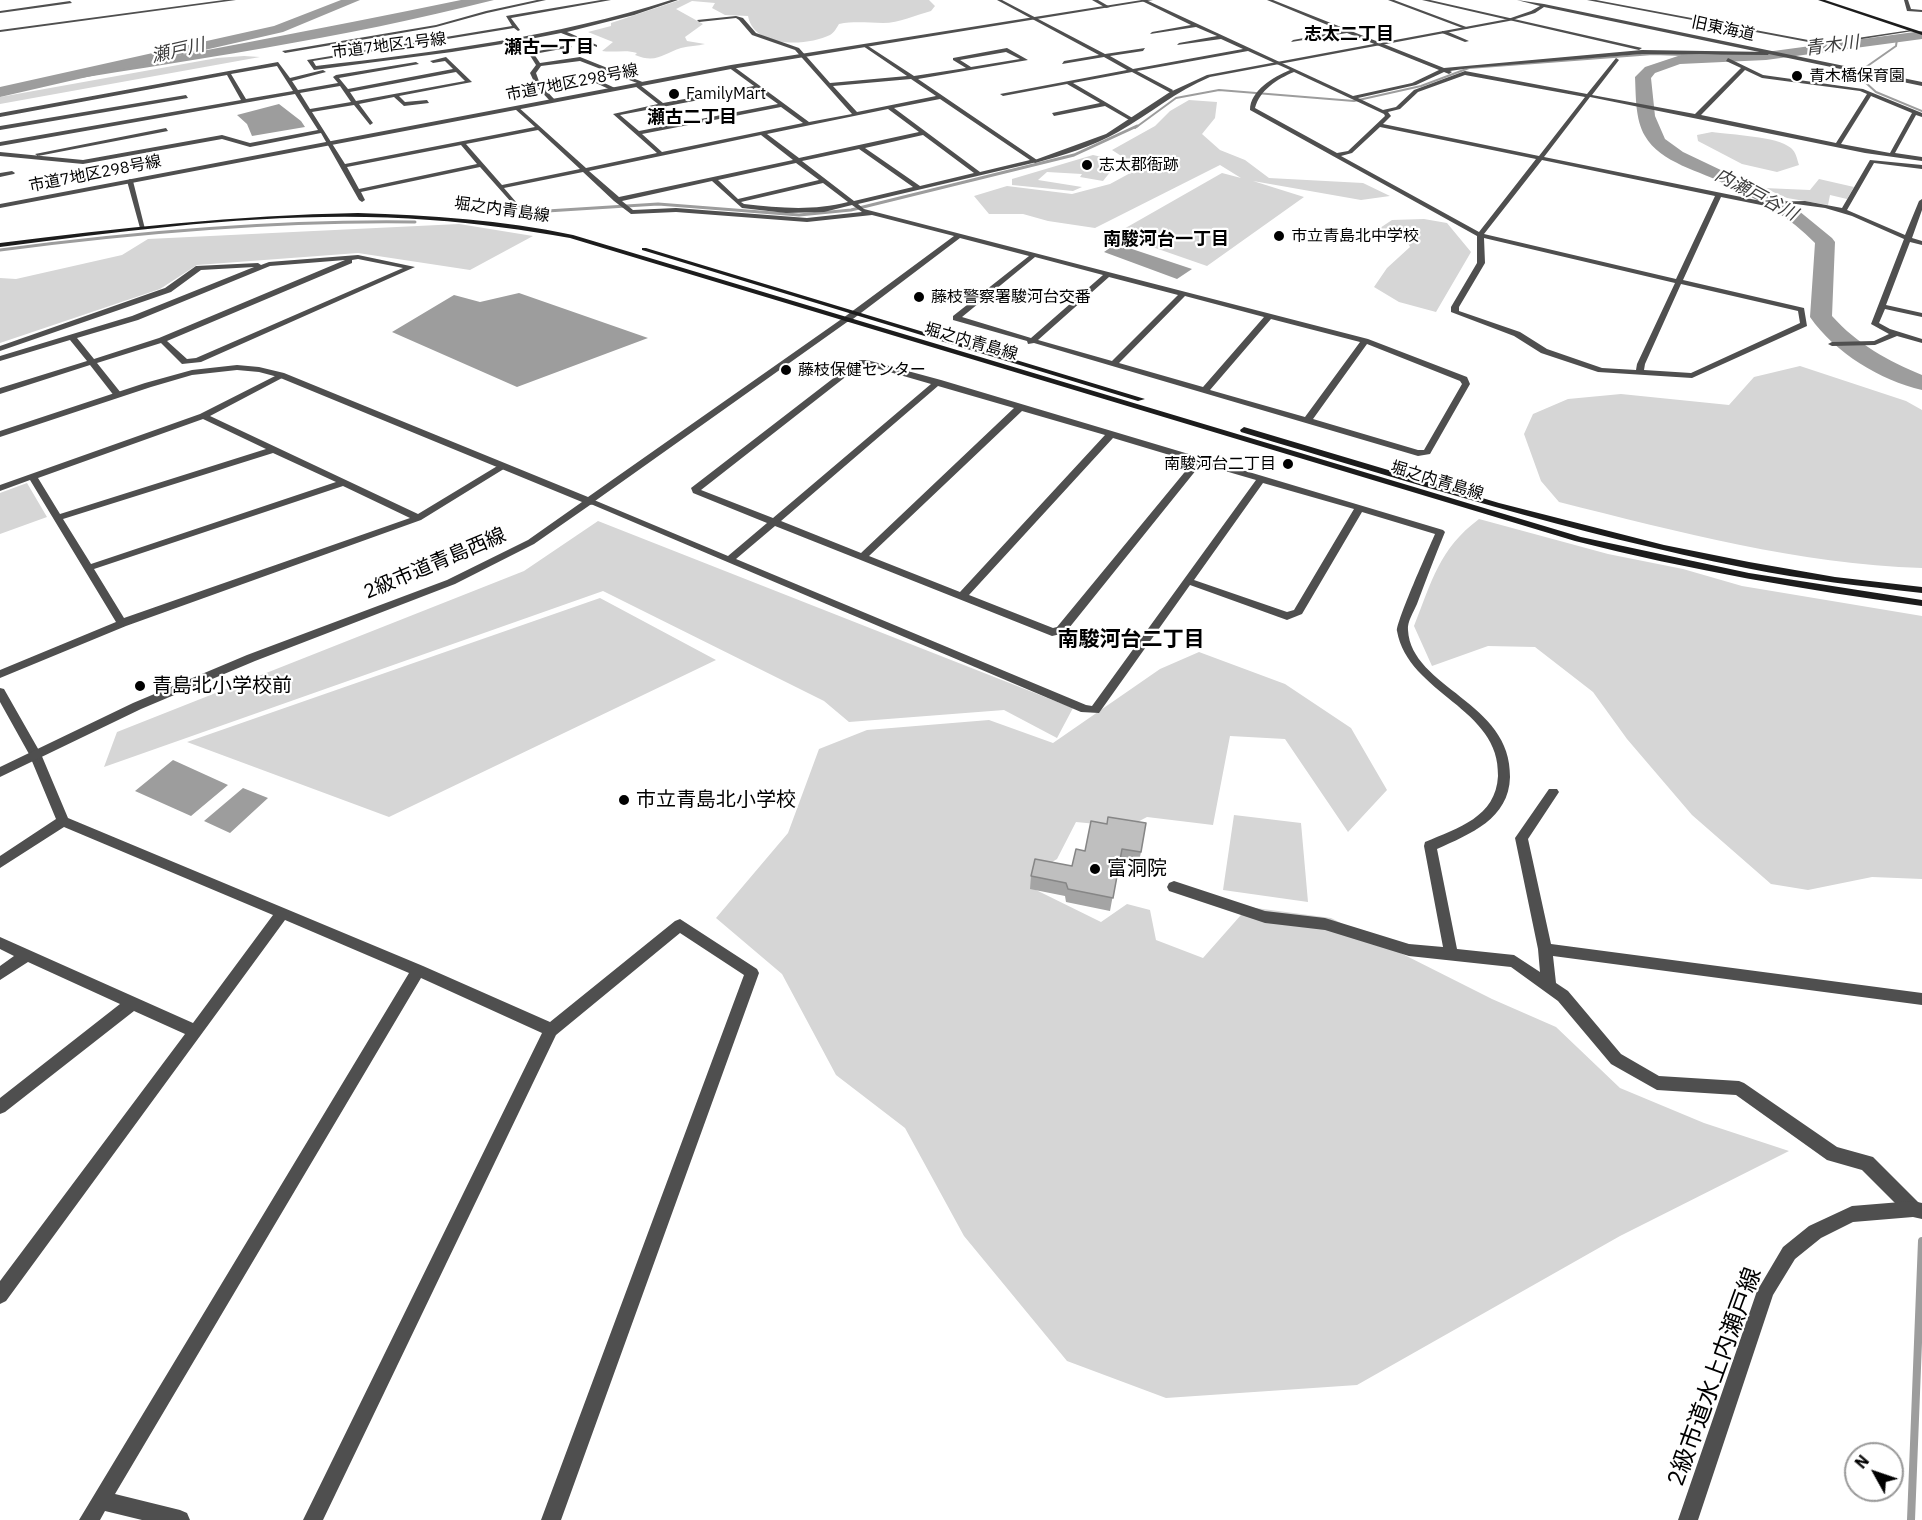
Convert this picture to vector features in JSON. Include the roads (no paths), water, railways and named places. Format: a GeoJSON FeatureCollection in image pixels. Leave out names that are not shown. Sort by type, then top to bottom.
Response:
{"type":"FeatureCollection","features":[{"type":"Feature","properties":{"kind":"main road"},"geometry":{"type":"LineString","coordinates":[[1820,0],[1922,34]]}},
{"type":"Feature","properties":{"kind":"main road","name":"堀之内青島線"},"geometry":{"type":"LineString","coordinates":[[0,240],[143,225],[380,209],[466,213],[520,220],[580,231],[1554,522],[1654,548],[1737,565],[1808,577],[1922,590]]}},
{"type":"Feature","properties":{"kind":"main road","name":"堀之内青島線"},"geometry":{"type":"LineString","coordinates":[[0,245],[143,225],[340,214],[472,219],[571,236],[1590,542],[1658,559],[1806,587],[1922,603]]}},
{"type":"Feature","properties":{"kind":"street"},"geometry":{"type":"LineString","coordinates":[[0,30],[234,0]]}},
{"type":"Feature","properties":{"kind":"street"},"geometry":{"type":"LineString","coordinates":[[285,51],[436,26],[486,12],[544,0]]}},
{"type":"Feature","properties":{"kind":"street"},"geometry":{"type":"LineString","coordinates":[[539,65],[525,40],[508,17],[609,0]]}},
{"type":"Feature","properties":{"kind":"street","name":"市道7地区1号線"},"geometry":{"type":"LineString","coordinates":[[514,27],[310,60],[314,69],[434,55],[525,40],[625,18],[676,0]]}},
{"type":"Feature","properties":{"kind":"street"},"geometry":{"type":"LineString","coordinates":[[999,0],[1171,91]]}},
{"type":"Feature","properties":{"kind":"street"},"geometry":{"type":"LineString","coordinates":[[1094,0],[1108,7]]}},
{"type":"Feature","properties":{"kind":"street"},"geometry":{"type":"LineString","coordinates":[[1146,0],[1384,111],[1388,116],[1380,125],[1350,152],[1336,156]]}},
{"type":"Feature","properties":{"kind":"street","name":"市道7地区298号線"},"geometry":{"type":"LineString","coordinates":[[0,206],[731,67],[1146,0]]}},
{"type":"Feature","properties":{"kind":"street"},"geometry":{"type":"LineString","coordinates":[[1269,0],[1377,45],[1459,75]]}},
{"type":"Feature","properties":{"kind":"street"},"geometry":{"type":"LineString","coordinates":[[1390,0],[1467,28]]}},
{"type":"Feature","properties":{"kind":"street"},"geometry":{"type":"LineString","coordinates":[[1424,0],[1656,52]]}},
{"type":"Feature","properties":{"kind":"street","name":"旧東海道"},"geometry":{"type":"LineString","coordinates":[[1519,0],[1546,3],[1768,53],[1922,84]]}},
{"type":"Feature","properties":{"kind":"street"},"geometry":{"type":"LineString","coordinates":[[1589,0],[1824,44],[1912,31]]}},
{"type":"Feature","properties":{"kind":"street"},"geometry":{"type":"LineString","coordinates":[[1801,0],[1812,0]]}},
{"type":"Feature","properties":{"kind":"street"},"geometry":{"type":"LineString","coordinates":[[1906,0],[1909,10],[1922,11]]}},
{"type":"Feature","properties":{"kind":"street"},"geometry":{"type":"LineString","coordinates":[[0,19],[0,11],[70,1],[71,9]]}},
{"type":"Feature","properties":{"kind":"street"},"geometry":{"type":"LineString","coordinates":[[713,179],[742,206],[786,211],[857,207],[1084,146],[1133,120],[1171,91],[1209,76],[1510,20],[1546,3]]}},
{"type":"Feature","properties":{"kind":"street"},"geometry":{"type":"LineString","coordinates":[[26,8],[28,24]]}},
{"type":"Feature","properties":{"kind":"street"},"geometry":{"type":"LineString","coordinates":[[72,16],[79,21]]}},
{"type":"Feature","properties":{"kind":"street"},"geometry":{"type":"LineString","coordinates":[[699,21],[736,17],[741,19],[754,34],[796,49],[856,115]]}},
{"type":"Feature","properties":{"kind":"street"},"geometry":{"type":"LineString","coordinates":[[0,30],[28,24],[62,23]]}},
{"type":"Feature","properties":{"kind":"street"},"geometry":{"type":"LineString","coordinates":[[1152,33],[1198,25]]}},
{"type":"Feature","properties":{"kind":"street"},"geometry":{"type":"LineString","coordinates":[[561,31],[595,46]]}},
{"type":"Feature","properties":{"kind":"street"},"geometry":{"type":"LineString","coordinates":[[1293,41],[1346,32]]}},
{"type":"Feature","properties":{"kind":"street"},"geometry":{"type":"LineString","coordinates":[[1444,32],[1467,41]]}},
{"type":"Feature","properties":{"kind":"street"},"geometry":{"type":"LineString","coordinates":[[1179,44],[1223,36]]}},
{"type":"Feature","properties":{"kind":"street"},"geometry":{"type":"LineString","coordinates":[[865,45],[1035,161]]}},
{"type":"Feature","properties":{"kind":"street"},"geometry":{"type":"LineString","coordinates":[[533,53],[569,47]]}},
{"type":"Feature","properties":{"kind":"street"},"geometry":{"type":"LineString","coordinates":[[1064,63],[1143,49]]}},
{"type":"Feature","properties":{"kind":"street"},"geometry":{"type":"LineString","coordinates":[[1003,94],[1251,49]]}},
{"type":"Feature","properties":{"kind":"street"},"geometry":{"type":"LineString","coordinates":[[828,85],[912,77],[971,69],[1024,60],[1007,50],[955,59],[971,69]]}},
{"type":"Feature","properties":{"kind":"street"},"geometry":{"type":"LineString","coordinates":[[1354,98],[1414,84],[1444,71],[1656,52],[1768,53]]}},
{"type":"Feature","properties":{"kind":"street"},"geometry":{"type":"LineString","coordinates":[[309,111],[355,103],[396,96],[469,82],[446,58],[336,77],[345,91],[355,103],[370,123]]}},
{"type":"Feature","properties":{"kind":"street"},"geometry":{"type":"LineString","coordinates":[[553,101],[538,85],[533,73],[539,65],[580,59],[640,84],[662,105]]}},
{"type":"Feature","properties":{"kind":"street"},"geometry":{"type":"LineString","coordinates":[[1296,70],[1277,76],[1261,93],[1252,109],[1480,235],[1801,310],[1804,324],[1692,376],[1601,370],[1544,351],[1517,334],[1455,312],[1455,307],[1481,263],[1480,235],[1616,60]]}},
{"type":"Feature","properties":{"kind":"street"},"geometry":{"type":"LineString","coordinates":[[1728,60],[1762,76],[1861,90],[1919,114],[1892,154]]}},
{"type":"Feature","properties":{"kind":"street"},"geometry":{"type":"LineString","coordinates":[[0,115],[278,64],[322,130],[362,200]]}},
{"type":"Feature","properties":{"kind":"street"},"geometry":{"type":"LineString","coordinates":[[731,67],[808,124]]}},
{"type":"Feature","properties":{"kind":"street"},"geometry":{"type":"LineString","coordinates":[[289,80],[324,74],[320,68]]}},
{"type":"Feature","properties":{"kind":"street"},"geometry":{"type":"LineString","coordinates":[[1697,116],[1744,68]]}},
{"type":"Feature","properties":{"kind":"street"},"geometry":{"type":"LineString","coordinates":[[345,91],[458,70]]}},
{"type":"Feature","properties":{"kind":"street"},"geometry":{"type":"LineString","coordinates":[[228,73],[245,101]]}},
{"type":"Feature","properties":{"kind":"street"},"geometry":{"type":"LineString","coordinates":[[1384,111],[1398,108],[1416,91],[1459,75],[1471,74],[1922,159]]}},
{"type":"Feature","properties":{"kind":"street"},"geometry":{"type":"LineString","coordinates":[[587,77],[613,89]]}},
{"type":"Feature","properties":{"kind":"street"},"geometry":{"type":"LineString","coordinates":[[180,82],[194,110]]}},
{"type":"Feature","properties":{"kind":"street"},"geometry":{"type":"LineString","coordinates":[[1068,82],[1133,120]]}},
{"type":"Feature","properties":{"kind":"street"},"geometry":{"type":"LineString","coordinates":[[0,144],[340,84]]}},
{"type":"Feature","properties":{"kind":"street"},"geometry":{"type":"LineString","coordinates":[[661,154],[616,114],[758,87]]}},
{"type":"Feature","properties":{"kind":"street"},"geometry":{"type":"LineString","coordinates":[[1838,145],[1870,94]]}},
{"type":"Feature","properties":{"kind":"street"},"geometry":{"type":"LineString","coordinates":[[396,96],[404,104],[427,102]]}},
{"type":"Feature","properties":{"kind":"street"},"geometry":{"type":"LineString","coordinates":[[0,129],[186,97]]}},
{"type":"Feature","properties":{"kind":"street"},"geometry":{"type":"LineString","coordinates":[[500,187],[941,98]]}},
{"type":"Feature","properties":{"kind":"street"},"geometry":{"type":"LineString","coordinates":[[1054,114],[1105,104]]}},
{"type":"Feature","properties":{"kind":"street"},"geometry":{"type":"LineString","coordinates":[[638,133],[782,105]]}},
{"type":"Feature","properties":{"kind":"street"},"geometry":{"type":"LineString","coordinates":[[517,108],[627,211],[676,210],[796,220],[872,213]]}},
{"type":"Feature","properties":{"kind":"street"},"geometry":{"type":"LineString","coordinates":[[890,108],[979,174]]}},
{"type":"Feature","properties":{"kind":"street"},"geometry":{"type":"LineString","coordinates":[[75,116],[80,130]]}},
{"type":"Feature","properties":{"kind":"street"},"geometry":{"type":"LineString","coordinates":[[162,116],[171,146]]}},
{"type":"Feature","properties":{"kind":"street"},"geometry":{"type":"LineString","coordinates":[[1380,125],[1766,204],[1784,201],[1804,202],[1844,210],[1908,240],[1922,243]]}},
{"type":"Feature","properties":{"kind":"street"},"geometry":{"type":"LineString","coordinates":[[343,166],[539,128]]}},
{"type":"Feature","properties":{"kind":"street"},"geometry":{"type":"LineString","coordinates":[[22,156],[166,130]]}},
{"type":"Feature","properties":{"kind":"street"},"geometry":{"type":"LineString","coordinates":[[0,154],[83,162],[222,137],[250,144],[322,130]]}},
{"type":"Feature","properties":{"kind":"street"},"geometry":{"type":"LineString","coordinates":[[763,134],[857,207],[872,213],[958,236],[1034,255],[1108,274],[1365,341],[1464,379],[1466,384],[1427,452],[1418,453],[1031,342],[956,318],[1034,255]]}},
{"type":"Feature","properties":{"kind":"street"},"geometry":{"type":"LineString","coordinates":[[618,202],[713,179],[924,134]]}},
{"type":"Feature","properties":{"kind":"street"},"geometry":{"type":"LineString","coordinates":[[462,143],[519,209]]}},
{"type":"Feature","properties":{"kind":"street"},"geometry":{"type":"LineString","coordinates":[[860,147],[920,189]]}},
{"type":"Feature","properties":{"kind":"street"},"geometry":{"type":"LineString","coordinates":[[1844,210],[1872,161],[1922,167]]}},
{"type":"Feature","properties":{"kind":"street"},"geometry":{"type":"LineString","coordinates":[[357,191],[481,165]]}},
{"type":"Feature","properties":{"kind":"street"},"geometry":{"type":"LineString","coordinates":[[0,175],[12,173]]}},
{"type":"Feature","properties":{"kind":"street"},"geometry":{"type":"LineString","coordinates":[[130,182],[143,225]]}},
{"type":"Feature","properties":{"kind":"street"},"geometry":{"type":"LineString","coordinates":[[737,201],[825,182]]}},
{"type":"Feature","properties":{"kind":"street"},"geometry":{"type":"LineString","coordinates":[[1640,372],[1641,364],[1719,194]]}},
{"type":"Feature","properties":{"kind":"street"},"geometry":{"type":"LineString","coordinates":[[1922,201],[1875,324],[1895,334],[1922,341]]}},
{"type":"Feature","properties":{"kind":"street","name":"2級市道青島西線"},"geometry":{"type":"LineString","coordinates":[[0,772],[137,706],[251,658],[451,582],[531,542],[591,502],[846,320],[958,236]]}},
{"type":"Feature","properties":{"kind":"street"},"geometry":{"type":"LineString","coordinates":[[0,391],[162,340],[358,257]]}},
{"type":"Feature","properties":{"kind":"street"},"geometry":{"type":"LineString","coordinates":[[0,349],[168,290],[199,268],[358,257],[411,267],[198,360],[185,362],[162,340]]}},
{"type":"Feature","properties":{"kind":"street"},"geometry":{"type":"LineString","coordinates":[[1,358],[135,318],[268,264]]}},
{"type":"Feature","properties":{"kind":"street"},"geometry":{"type":"LineString","coordinates":[[1031,342],[1108,274]]}},
{"type":"Feature","properties":{"kind":"street"},"geometry":{"type":"LineString","coordinates":[[1112,365],[1183,294]]}},
{"type":"Feature","properties":{"kind":"street"},"geometry":{"type":"LineString","coordinates":[[1882,306],[1922,315]]}},
{"type":"Feature","properties":{"kind":"street"},"geometry":{"type":"LineString","coordinates":[[1204,391],[1269,316]]}},
{"type":"Feature","properties":{"kind":"street"},"geometry":{"type":"LineString","coordinates":[[1832,344],[1875,343],[1895,334]]}},
{"type":"Feature","properties":{"kind":"street"},"geometry":{"type":"LineString","coordinates":[[72,337],[118,395]]}},
{"type":"Feature","properties":{"kind":"street"},"geometry":{"type":"LineString","coordinates":[[1307,421],[1365,341]]}},
{"type":"Feature","properties":{"kind":"street"},"geometry":{"type":"LineString","coordinates":[[1200,459],[1061,630],[1053,632],[696,491],[696,488],[860,362],[938,382],[1200,459],[1440,532],[1402,627],[1403,642],[1411,657],[1426,674],[1473,710],[1491,731],[1504,760],[1505,785],[1497,804],[1480,824],[1430,846],[1451,953]]}},
{"type":"Feature","properties":{"kind":"street"},"geometry":{"type":"LineString","coordinates":[[0,434],[170,378],[210,370],[257,369],[282,375],[1085,709],[1095,710],[1262,478]]}},
{"type":"Feature","properties":{"kind":"street"},"geometry":{"type":"LineString","coordinates":[[0,488],[203,416],[282,375]]}},
{"type":"Feature","properties":{"kind":"street"},"geometry":{"type":"LineString","coordinates":[[729,560],[938,382]]}},
{"type":"Feature","properties":{"kind":"street"},"geometry":{"type":"LineString","coordinates":[[862,557],[1021,407]]}},
{"type":"Feature","properties":{"kind":"street"},"geometry":{"type":"LineString","coordinates":[[203,416],[418,518]]}},
{"type":"Feature","properties":{"kind":"street"},"geometry":{"type":"LineString","coordinates":[[962,596],[1112,433]]}},
{"type":"Feature","properties":{"kind":"street"},"geometry":{"type":"LineString","coordinates":[[57,518],[273,450]]}},
{"type":"Feature","properties":{"kind":"street"},"geometry":{"type":"LineString","coordinates":[[0,674],[122,623],[418,518],[502,467]]}},
{"type":"Feature","properties":{"kind":"street"},"geometry":{"type":"LineString","coordinates":[[33,477],[122,623]]}},
{"type":"Feature","properties":{"kind":"street"},"geometry":{"type":"LineString","coordinates":[[88,568],[343,483]]}},
{"type":"Feature","properties":{"kind":"street"},"geometry":{"type":"LineString","coordinates":[[1188,581],[1287,615],[1298,612],[1360,507]]}},
{"type":"Feature","properties":{"kind":"street"},"geometry":{"type":"LineString","coordinates":[[0,692],[35,754],[63,821],[418,970],[551,1030]]}},
{"type":"Feature","properties":{"kind":"street"},"geometry":{"type":"LineString","coordinates":[[1549,987],[1545,949],[1521,838],[1553,792]]}},
{"type":"Feature","properties":{"kind":"street"},"geometry":{"type":"LineString","coordinates":[[0,863],[63,821]]}},
{"type":"Feature","properties":{"kind":"street"},"geometry":{"type":"LineString","coordinates":[[1174,887],[1265,917],[1325,924],[1409,950],[1514,961],[1563,996],[1616,1059],[1657,1083],[1739,1088],[1833,1154],[1867,1163],[1917,1210]]}},
{"type":"Feature","properties":{"kind":"street"},"geometry":{"type":"LineString","coordinates":[[0,1295],[283,914]]}},
{"type":"Feature","properties":{"kind":"street"},"geometry":{"type":"LineString","coordinates":[[313,1520],[551,1030],[680,925],[752,973],[551,1520]]}},
{"type":"Feature","properties":{"kind":"street"},"geometry":{"type":"LineString","coordinates":[[0,943],[194,1031]]}},
{"type":"Feature","properties":{"kind":"street"},"geometry":{"type":"LineString","coordinates":[[1545,949],[1922,999]]}},
{"type":"Feature","properties":{"kind":"street"},"geometry":{"type":"LineString","coordinates":[[0,974],[27,955]]}},
{"type":"Feature","properties":{"kind":"street"},"geometry":{"type":"LineString","coordinates":[[89,1520],[418,970]]}},
{"type":"Feature","properties":{"kind":"street"},"geometry":{"type":"LineString","coordinates":[[0,1107],[133,1003]]}},
{"type":"Feature","properties":{"kind":"street","name":"2級市道水上内瀬戸線"},"geometry":{"type":"LineString","coordinates":[[1688,1520],[1766,1291],[1789,1253],[1815,1232],[1852,1214],[1917,1210]]}},
{"type":"Feature","properties":{"kind":"street"},"geometry":{"type":"LineString","coordinates":[[101,1500],[180,1520]]}},
{"type":"Feature","properties":{"kind":"waterway","name":"瀬戸川"},"geometry":{"type":"LineString","coordinates":[[0,92],[70,78],[278,29],[353,0]]}},
{"type":"Feature","properties":{"kind":"waterway","name":"内瀬戸谷川"},"geometry":{"type":"LineString","coordinates":[[1922,35],[1766,56],[1678,60],[1650,70],[1643,77],[1648,124],[1659,143],[1677,155],[1768,199],[1793,214],[1815,232],[1825,242],[1821,317],[1843,340],[1867,357],[1922,383]]}},
{"type":"Feature","properties":{"kind":"waterway"},"geometry":{"type":"LineString","coordinates":[[1897,39],[1896,46],[1856,74],[1876,92],[1922,111]]}},
{"type":"Feature","properties":{"kind":"waterway"},"geometry":{"type":"LineString","coordinates":[[1135,128],[1176,98],[1219,90],[1354,101],[1421,86],[1469,68],[1653,54],[1741,57]]}},
{"type":"Feature","properties":{"kind":"waterway"},"geometry":{"type":"LineString","coordinates":[[547,211],[658,204],[799,215],[851,210],[1074,155],[1137,126]]}},
{"type":"Feature","properties":{"kind":"waterway"},"geometry":{"type":"LineString","coordinates":[[0,250],[207,228],[311,223],[415,222]]}},
{"type":"Feature","properties":{"kind":"waterway"},"geometry":{"type":"LineString","coordinates":[[1911,1520],[1922,1241]]}},
{"type":"Feature","properties":{"kind":"place","name":"青木橋保育園"},"geometry":{"type":"Point","coordinates":[1797,76]}},
{"type":"Feature","properties":{"kind":"place","name":"FamilyMart"},"geometry":{"type":"Point","coordinates":[674,94]}},
{"type":"Feature","properties":{"kind":"place","name":"志太郡衙跡"},"geometry":{"type":"Point","coordinates":[1087,165]}},
{"type":"Feature","properties":{"kind":"place","name":"市立青島北中学校"},"geometry":{"type":"Point","coordinates":[1279,236]}},
{"type":"Feature","properties":{"kind":"place","name":"藤枝警察署駿河台交番"},"geometry":{"type":"Point","coordinates":[919,297]}},
{"type":"Feature","properties":{"kind":"place","name":"藤枝保健センター"},"geometry":{"type":"Point","coordinates":[786,370]}},
{"type":"Feature","properties":{"kind":"place","name":"南駿河台二丁目"},"geometry":{"type":"Point","coordinates":[1288,464]}},
{"type":"Feature","properties":{"kind":"place","name":"青島北小学校前"},"geometry":{"type":"Point","coordinates":[140,686]}},
{"type":"Feature","properties":{"kind":"place","name":"市立青島北小学校"},"geometry":{"type":"Point","coordinates":[624,800]}},
{"type":"Feature","properties":{"kind":"place","name":"富洞院"},"geometry":{"type":"Point","coordinates":[1095,869]}},
{"type":"Feature","properties":{"kind":"district","name":"志太二丁目"},"geometry":{"type":"Point","coordinates":[1349,35]}},
{"type":"Feature","properties":{"kind":"district","name":"瀬古一丁目"},"geometry":{"type":"Point","coordinates":[549,48]}},
{"type":"Feature","properties":{"kind":"district","name":"瀬古二丁目"},"geometry":{"type":"Point","coordinates":[692,118]}},
{"type":"Feature","properties":{"kind":"district","name":"南駿河台一丁目"},"geometry":{"type":"Point","coordinates":[1166,240]}},
{"type":"Feature","properties":{"kind":"district","name":"南駿河台二丁目"},"geometry":{"type":"Point","coordinates":[1131,640]}},
{"type":"Feature","properties":{"kind":"water label","name":"青木川"},"geometry":{"type":"Point","coordinates":[1832,46]}}]}
